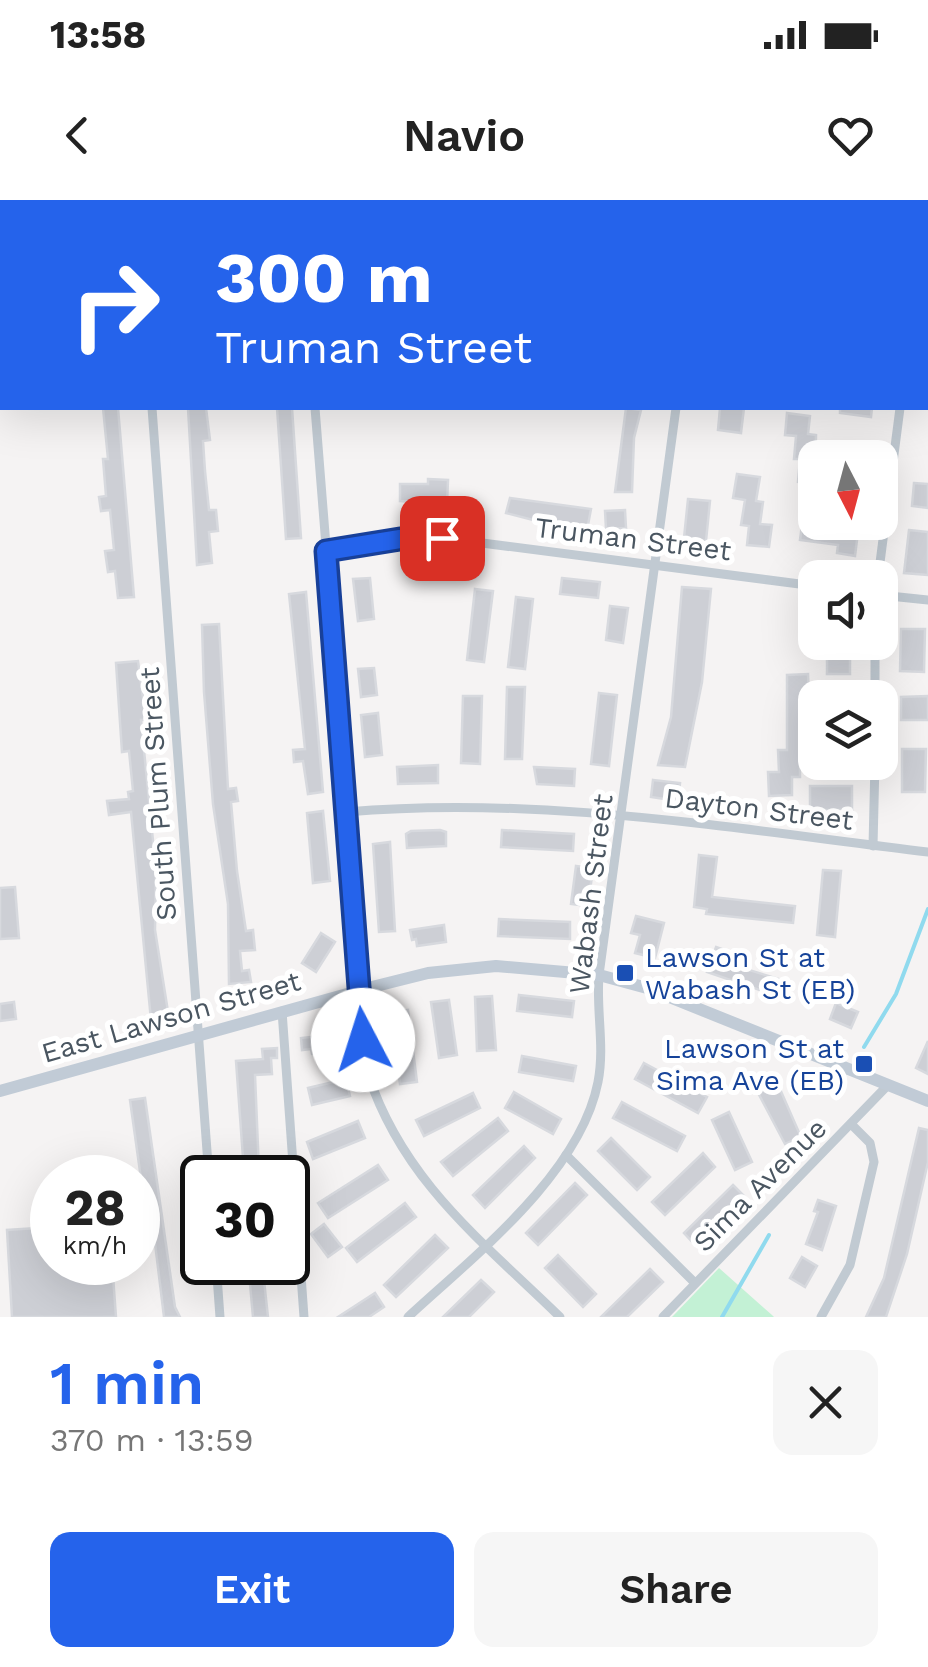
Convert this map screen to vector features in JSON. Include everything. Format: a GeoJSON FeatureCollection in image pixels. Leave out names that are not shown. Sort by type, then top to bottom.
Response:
{"type":"FeatureCollection","features":[{"type":"Feature","properties":{"kind":"street","name":"South Plum Street"},"geometry":{"type":"LineString","coordinates":[[152,410],[208,1155]]}},
{"type":"Feature","properties":{"kind":"street"},"geometry":{"type":"LineString","coordinates":[[316,410],[365,1063],[387,1128],[434,1195],[560,1317]]}},
{"type":"Feature","properties":{"kind":"street","name":"Wabash Street"},"geometry":{"type":"LineString","coordinates":[[408,1317],[485,1244],[566,1156],[583,1129],[598,1084],[602,1048],[599,975],[624,816],[676,410]]}},
{"type":"Feature","properties":{"kind":"street"},"geometry":{"type":"LineString","coordinates":[[880,560],[900,410]]}},
{"type":"Feature","properties":{"kind":"street","name":"Truman Street"},"geometry":{"type":"LineString","coordinates":[[326,551],[400,539],[442,538],[798,584]]}},
{"type":"Feature","properties":{"kind":"street"},"geometry":{"type":"LineString","coordinates":[[898,596],[928,600]]}},
{"type":"Feature","properties":{"kind":"street"},"geometry":{"type":"LineString","coordinates":[[873,846],[875,780]]}},
{"type":"Feature","properties":{"kind":"street","name":"Dayton Street"},"geometry":{"type":"LineString","coordinates":[[346,812],[471,805],[624,816],[928,852]]}},
{"type":"Feature","properties":{"kind":"street","name":"East Lawson Street"},"geometry":{"type":"LineString","coordinates":[[0,1091],[359,990],[464,967],[526,966],[599,975],[647,988],[928,1101]]}},
{"type":"Feature","properties":{"kind":"street"},"geometry":{"type":"LineString","coordinates":[[282,1011],[304,1317]]}},
{"type":"Feature","properties":{"kind":"street","name":"Sima Avenue"},"geometry":{"type":"LineString","coordinates":[[663,1317],[888,1085]]}},
{"type":"Feature","properties":{"kind":"street"},"geometry":{"type":"LineString","coordinates":[[821,1317],[850,1265],[874,1162],[873,1149],[851,1124]]}},
{"type":"Feature","properties":{"kind":"street"},"geometry":{"type":"LineString","coordinates":[[566,1156],[696,1282]]}},
{"type":"Feature","properties":{"kind":"street"},"geometry":{"type":"LineString","coordinates":[[218,1285],[220,1317]]}},
{"type":"Feature","properties":{"kind":"green space"},"geometry":{"type":"Polygon","coordinates":[[[719,1268],[772,1315],[774,1317],[672,1317],[719,1268]]]}},
{"type":"Feature","properties":{"kind":"building"},"geometry":{"type":"Polygon","coordinates":[[[103,410],[118,410],[134,597],[118,598],[115,571],[108,572],[105,551],[114,550],[110,510],[101,511],[99,497],[106,496],[103,459],[108,459],[103,410]]]}},
{"type":"Feature","properties":{"kind":"building"},"geometry":{"type":"Polygon","coordinates":[[[188,410],[206,410],[210,440],[203,441],[205,471],[209,510],[216,510],[218,531],[209,532],[212,563],[197,565],[188,410]]]}},
{"type":"Feature","properties":{"kind":"building"},"geometry":{"type":"Polygon","coordinates":[[[277,410],[292,410],[301,538],[286,539],[277,410]]]}},
{"type":"Feature","properties":{"kind":"building"},"geometry":{"type":"Polygon","coordinates":[[[626,410],[641,410],[634,438],[632,492],[615,492],[626,410]]]}},
{"type":"Feature","properties":{"kind":"building"},"geometry":{"type":"Polygon","coordinates":[[[720,410],[744,410],[741,433],[718,430],[720,410]]]}},
{"type":"Feature","properties":{"kind":"building"},"geometry":{"type":"Polygon","coordinates":[[[840,410],[872,410],[871,417],[840,410]]]}},
{"type":"Feature","properties":{"kind":"building"},"geometry":{"type":"Polygon","coordinates":[[[787,413],[810,416],[808,434],[816,435],[816,440],[798,440],[798,459],[794,459],[796,436],[785,435],[787,413]]]}},
{"type":"Feature","properties":{"kind":"building"},"geometry":{"type":"Polygon","coordinates":[[[737,474],[760,477],[756,501],[763,502],[760,524],[772,525],[769,547],[747,545],[749,526],[741,525],[745,500],[733,498],[737,474]]]}},
{"type":"Feature","properties":{"kind":"building"},"geometry":{"type":"Polygon","coordinates":[[[428,479],[448,480],[447,505],[400,501],[400,484],[428,484],[428,479]]]}},
{"type":"Feature","properties":{"kind":"building"},"geometry":{"type":"Polygon","coordinates":[[[914,483],[928,484],[928,508],[912,506],[914,483]]]}},
{"type":"Feature","properties":{"kind":"building"},"geometry":{"type":"Polygon","coordinates":[[[510,498],[591,509],[588,525],[537,521],[506,513],[510,498]]]}},
{"type":"Feature","properties":{"kind":"building"},"geometry":{"type":"Polygon","coordinates":[[[688,499],[710,501],[706,541],[684,538],[688,499]]]}},
{"type":"Feature","properties":{"kind":"building"},"geometry":{"type":"Polygon","coordinates":[[[625,510],[626,528],[606,529],[605,511],[625,510]]]}},
{"type":"Feature","properties":{"kind":"building"},"geometry":{"type":"Polygon","coordinates":[[[909,530],[928,532],[928,575],[904,573],[909,530]]]}},
{"type":"Feature","properties":{"kind":"building"},"geometry":{"type":"Polygon","coordinates":[[[800,540],[857,540],[855,556],[837,553],[838,545],[800,540]]]}},
{"type":"Feature","properties":{"kind":"building"},"geometry":{"type":"Polygon","coordinates":[[[370,578],[374,619],[358,621],[353,579],[370,578]]]}},
{"type":"Feature","properties":{"kind":"building"},"geometry":{"type":"Polygon","coordinates":[[[562,578],[600,582],[598,598],[560,594],[562,578]]]}},
{"type":"Feature","properties":{"kind":"building"},"geometry":{"type":"Polygon","coordinates":[[[682,587],[711,589],[702,682],[685,767],[658,765],[671,717],[682,587]]]}},
{"type":"Feature","properties":{"kind":"building"},"geometry":{"type":"Polygon","coordinates":[[[475,589],[493,591],[484,662],[467,660],[475,589]]]}},
{"type":"Feature","properties":{"kind":"building"},"geometry":{"type":"Polygon","coordinates":[[[306,592],[323,792],[308,794],[303,761],[294,762],[293,750],[305,749],[289,594],[306,592]]]}},
{"type":"Feature","properties":{"kind":"building"},"geometry":{"type":"Polygon","coordinates":[[[516,597],[533,599],[525,669],[508,667],[516,597]]]}},
{"type":"Feature","properties":{"kind":"building"},"geometry":{"type":"Polygon","coordinates":[[[610,606],[628,608],[623,643],[606,640],[610,606]]]}},
{"type":"Feature","properties":{"kind":"building"},"geometry":{"type":"Polygon","coordinates":[[[219,624],[228,789],[236,788],[238,801],[231,802],[237,871],[246,931],[253,930],[255,950],[240,951],[242,971],[249,970],[251,982],[229,984],[228,904],[213,804],[202,625],[219,624]]]}},
{"type":"Feature","properties":{"kind":"building"},"geometry":{"type":"Polygon","coordinates":[[[901,629],[925,629],[924,672],[900,671],[901,629]]]}},
{"type":"Feature","properties":{"kind":"building"},"geometry":{"type":"Polygon","coordinates":[[[827,660],[850,660],[850,674],[827,674],[827,660]]]}},
{"type":"Feature","properties":{"kind":"building"},"geometry":{"type":"Polygon","coordinates":[[[138,661],[156,871],[155,930],[169,1018],[151,1020],[131,812],[109,815],[107,801],[129,799],[128,792],[133,791],[129,751],[122,752],[116,663],[138,661]]]}},
{"type":"Feature","properties":{"kind":"building"},"geometry":{"type":"Polygon","coordinates":[[[374,668],[377,695],[361,697],[358,669],[374,668]]]}},
{"type":"Feature","properties":{"kind":"building"},"geometry":{"type":"Polygon","coordinates":[[[808,674],[808,680],[798,680],[798,777],[792,777],[792,795],[769,796],[768,772],[779,772],[778,750],[787,750],[787,675],[808,674]]]}},
{"type":"Feature","properties":{"kind":"building"},"geometry":{"type":"Polygon","coordinates":[[[507,687],[525,687],[522,759],[505,759],[507,687]]]}},
{"type":"Feature","properties":{"kind":"building"},"geometry":{"type":"Polygon","coordinates":[[[599,693],[617,695],[609,766],[591,764],[599,693]]]}},
{"type":"Feature","properties":{"kind":"building"},"geometry":{"type":"Polygon","coordinates":[[[463,696],[482,696],[480,764],[461,763],[463,696]]]}},
{"type":"Feature","properties":{"kind":"building"},"geometry":{"type":"Polygon","coordinates":[[[928,696],[928,720],[901,720],[901,697],[928,696]]]}},
{"type":"Feature","properties":{"kind":"building"},"geometry":{"type":"Polygon","coordinates":[[[378,713],[382,755],[365,757],[361,715],[378,713]]]}},
{"type":"Feature","properties":{"kind":"building"},"geometry":{"type":"Polygon","coordinates":[[[902,749],[926,749],[925,792],[902,792],[902,749]]]}},
{"type":"Feature","properties":{"kind":"building"},"geometry":{"type":"Polygon","coordinates":[[[438,765],[438,783],[398,784],[397,767],[438,765]]]}},
{"type":"Feature","properties":{"kind":"building"},"geometry":{"type":"Polygon","coordinates":[[[534,767],[575,769],[574,786],[537,784],[534,767]]]}},
{"type":"Feature","properties":{"kind":"building"},"geometry":{"type":"Polygon","coordinates":[[[653,780],[680,783],[678,801],[651,797],[653,780]]]}},
{"type":"Feature","properties":{"kind":"building"},"geometry":{"type":"Polygon","coordinates":[[[810,786],[852,786],[852,810],[810,810],[810,786]]]}},
{"type":"Feature","properties":{"kind":"building"},"geometry":{"type":"Polygon","coordinates":[[[323,811],[330,881],[313,883],[307,813],[323,811]]]}},
{"type":"Feature","properties":{"kind":"building"},"geometry":{"type":"Polygon","coordinates":[[[502,830],[574,834],[573,851],[501,847],[502,830]]]}},
{"type":"Feature","properties":{"kind":"building"},"geometry":{"type":"Polygon","coordinates":[[[411,831],[446,832],[446,846],[407,848],[406,834],[411,831]]]}},
{"type":"Feature","properties":{"kind":"building"},"geometry":{"type":"Polygon","coordinates":[[[390,842],[395,931],[379,932],[373,844],[390,842]]]}},
{"type":"Feature","properties":{"kind":"building"},"geometry":{"type":"Polygon","coordinates":[[[699,855],[717,857],[712,897],[795,906],[793,923],[706,914],[707,909],[694,907],[699,855]]]}},
{"type":"Feature","properties":{"kind":"building"},"geometry":{"type":"Polygon","coordinates":[[[576,866],[593,868],[588,906],[571,904],[576,866]]]}},
{"type":"Feature","properties":{"kind":"building"},"geometry":{"type":"Polygon","coordinates":[[[823,870],[841,871],[835,937],[817,935],[823,870]]]}},
{"type":"Feature","properties":{"kind":"building"},"geometry":{"type":"Polygon","coordinates":[[[15,887],[19,938],[0,939],[0,888],[15,887]]]}},
{"type":"Feature","properties":{"kind":"building"},"geometry":{"type":"Polygon","coordinates":[[[636,916],[664,923],[655,958],[635,953],[640,935],[631,933],[636,916]]]}},
{"type":"Feature","properties":{"kind":"building"},"geometry":{"type":"Polygon","coordinates":[[[499,919],[570,922],[570,939],[498,936],[499,919]]]}},
{"type":"Feature","properties":{"kind":"building"},"geometry":{"type":"Polygon","coordinates":[[[444,925],[446,942],[417,946],[416,939],[412,940],[410,930],[444,925]]]}},
{"type":"Feature","properties":{"kind":"building"},"geometry":{"type":"Polygon","coordinates":[[[321,933],[335,942],[316,972],[302,963],[321,933]]]}},
{"type":"Feature","properties":{"kind":"building"},"geometry":{"type":"Polygon","coordinates":[[[716,947],[733,953],[729,964],[792,983],[786,999],[707,972],[716,947]]]}},
{"type":"Feature","properties":{"kind":"building"},"geometry":{"type":"Polygon","coordinates":[[[519,995],[574,1001],[572,1017],[517,1011],[519,995]]]}},
{"type":"Feature","properties":{"kind":"building"},"geometry":{"type":"Polygon","coordinates":[[[492,996],[496,1050],[477,1051],[475,997],[492,996]]]}},
{"type":"Feature","properties":{"kind":"building"},"geometry":{"type":"Polygon","coordinates":[[[449,1000],[457,1055],[439,1058],[431,1002],[449,1000]]]}},
{"type":"Feature","properties":{"kind":"building"},"geometry":{"type":"Polygon","coordinates":[[[14,1002],[16,1019],[0,1021],[0,1004],[14,1002]]]}},
{"type":"Feature","properties":{"kind":"building"},"geometry":{"type":"Polygon","coordinates":[[[836,1003],[858,1012],[851,1028],[830,1019],[836,1003]]]}},
{"type":"Feature","properties":{"kind":"building"},"geometry":{"type":"Polygon","coordinates":[[[408,1010],[417,1082],[400,1084],[391,1012],[408,1010]]]}},
{"type":"Feature","properties":{"kind":"building"},"geometry":{"type":"Polygon","coordinates":[[[339,1034],[340,1051],[312,1054],[311,1049],[302,1050],[301,1038],[339,1034]]]}},
{"type":"Feature","properties":{"kind":"building"},"geometry":{"type":"Polygon","coordinates":[[[928,1041],[928,1074],[916,1068],[928,1041]]]}},
{"type":"Feature","properties":{"kind":"building"},"geometry":{"type":"Polygon","coordinates":[[[277,1048],[277,1058],[271,1058],[272,1074],[255,1075],[258,1155],[243,1155],[236,1061],[263,1059],[262,1049],[277,1048]]]}},
{"type":"Feature","properties":{"kind":"building"},"geometry":{"type":"Polygon","coordinates":[[[522,1056],[576,1066],[573,1081],[519,1072],[522,1056]]]}},
{"type":"Feature","properties":{"kind":"building"},"geometry":{"type":"Polygon","coordinates":[[[644,1063],[707,1097],[698,1113],[635,1079],[644,1063]]]}},
{"type":"Feature","properties":{"kind":"building"},"geometry":{"type":"Polygon","coordinates":[[[346,1079],[350,1096],[312,1105],[308,1088],[346,1079]]]}},
{"type":"Feature","properties":{"kind":"building"},"geometry":{"type":"Polygon","coordinates":[[[776,1080],[801,1137],[785,1144],[756,1089],[776,1080]]]}},
{"type":"Feature","properties":{"kind":"building"},"geometry":{"type":"Polygon","coordinates":[[[514,1092],[561,1119],[553,1134],[505,1108],[514,1092]]]}},
{"type":"Feature","properties":{"kind":"building"},"geometry":{"type":"Polygon","coordinates":[[[473,1093],[480,1108],[424,1136],[416,1120],[473,1093]]]}},
{"type":"Feature","properties":{"kind":"building"},"geometry":{"type":"Polygon","coordinates":[[[145,1098],[153,1155],[138,1155],[130,1100],[145,1098]]]}},
{"type":"Feature","properties":{"kind":"building"},"geometry":{"type":"Polygon","coordinates":[[[622,1102],[685,1136],[677,1151],[613,1118],[622,1102]]]}},
{"type":"Feature","properties":{"kind":"building"},"geometry":{"type":"Polygon","coordinates":[[[729,1112],[752,1162],[735,1170],[712,1120],[729,1112]]]}},
{"type":"Feature","properties":{"kind":"building"},"geometry":{"type":"Polygon","coordinates":[[[498,1118],[508,1131],[453,1176],[441,1162],[498,1118]]]}},
{"type":"Feature","properties":{"kind":"building"},"geometry":{"type":"Polygon","coordinates":[[[358,1121],[365,1138],[313,1159],[307,1142],[358,1121]]]}},
{"type":"Feature","properties":{"kind":"building"},"geometry":{"type":"Polygon","coordinates":[[[919,1128],[928,1130],[928,1162],[907,1254],[886,1317],[866,1317],[884,1278],[919,1128]]]}},
{"type":"Feature","properties":{"kind":"building"},"geometry":{"type":"Polygon","coordinates":[[[611,1138],[650,1177],[637,1190],[598,1151],[611,1138]]]}},
{"type":"Feature","properties":{"kind":"building"},"geometry":{"type":"Polygon","coordinates":[[[524,1146],[535,1158],[485,1208],[473,1195],[524,1146]]]}},
{"type":"Feature","properties":{"kind":"building"},"geometry":{"type":"Polygon","coordinates":[[[703,1153],[715,1167],[665,1215],[652,1202],[703,1153]]]}},
{"type":"Feature","properties":{"kind":"building"},"geometry":{"type":"Polygon","coordinates":[[[378,1165],[388,1180],[328,1218],[318,1203],[378,1165]]]}},
{"type":"Feature","properties":{"kind":"building"},"geometry":{"type":"Polygon","coordinates":[[[575,1183],[587,1195],[538,1245],[526,1233],[575,1183]]]}},
{"type":"Feature","properties":{"kind":"building"},"geometry":{"type":"Polygon","coordinates":[[[733,1185],[746,1198],[696,1246],[684,1233],[733,1185]]]}},
{"type":"Feature","properties":{"kind":"building"},"geometry":{"type":"Polygon","coordinates":[[[818,1200],[836,1206],[822,1250],[806,1244],[818,1212],[814,1211],[818,1200]]]}},
{"type":"Feature","properties":{"kind":"building"},"geometry":{"type":"Polygon","coordinates":[[[160,1202],[175,1307],[180,1317],[164,1317],[160,1202]]]}},
{"type":"Feature","properties":{"kind":"building"},"geometry":{"type":"Polygon","coordinates":[[[405,1203],[416,1217],[357,1262],[346,1248],[405,1203]]]}},
{"type":"Feature","properties":{"kind":"building"},"geometry":{"type":"Polygon","coordinates":[[[324,1224],[342,1247],[328,1257],[311,1234],[324,1224]]]}},
{"type":"Feature","properties":{"kind":"building"},"geometry":{"type":"Polygon","coordinates":[[[30,1228],[30,1285],[114,1285],[116,1317],[12,1317],[7,1230],[30,1228]]]}},
{"type":"Feature","properties":{"kind":"building"},"geometry":{"type":"Polygon","coordinates":[[[435,1235],[448,1248],[396,1297],[384,1285],[435,1235]]]}},
{"type":"Feature","properties":{"kind":"building"},"geometry":{"type":"Polygon","coordinates":[[[558,1255],[596,1294],[583,1307],[545,1268],[558,1255]]]}},
{"type":"Feature","properties":{"kind":"building"},"geometry":{"type":"Polygon","coordinates":[[[802,1257],[817,1266],[805,1287],[790,1278],[802,1257]]]}},
{"type":"Feature","properties":{"kind":"building"},"geometry":{"type":"Polygon","coordinates":[[[650,1269],[663,1282],[627,1317],[601,1317],[650,1269]]]}},
{"type":"Feature","properties":{"kind":"building"},"geometry":{"type":"Polygon","coordinates":[[[481,1280],[494,1292],[469,1317],[443,1317],[481,1280]]]}},
{"type":"Feature","properties":{"kind":"building"},"geometry":{"type":"Polygon","coordinates":[[[250,1285],[265,1285],[268,1317],[253,1317],[250,1285]]]}},
{"type":"Feature","properties":{"kind":"building"},"geometry":{"type":"Polygon","coordinates":[[[375,1293],[384,1307],[369,1317],[338,1317],[375,1293]]]}},
{"type":"Feature","properties":{"kind":"waterway"},"geometry":{"type":"LineString","coordinates":[[864,1047],[896,994],[928,909]]}},
{"type":"Feature","properties":{"kind":"waterway"},"geometry":{"type":"LineString","coordinates":[[722,1317],[769,1235]]}},
{"type":"Feature","properties":{"kind":"place","name":"Lawson St at Wabash St (EB)"},"geometry":{"type":"Point","coordinates":[625,973]}},
{"type":"Feature","properties":{"kind":"place","name":"Lawson St at Sima Ave (EB)"},"geometry":{"type":"Point","coordinates":[864,1064]}},
{"type":"Feature","properties":{"kind":"route"},"geometry":{"type":"LineString","coordinates":[[363,1040],[326,551],[372,542],[442,538]]}}]}
